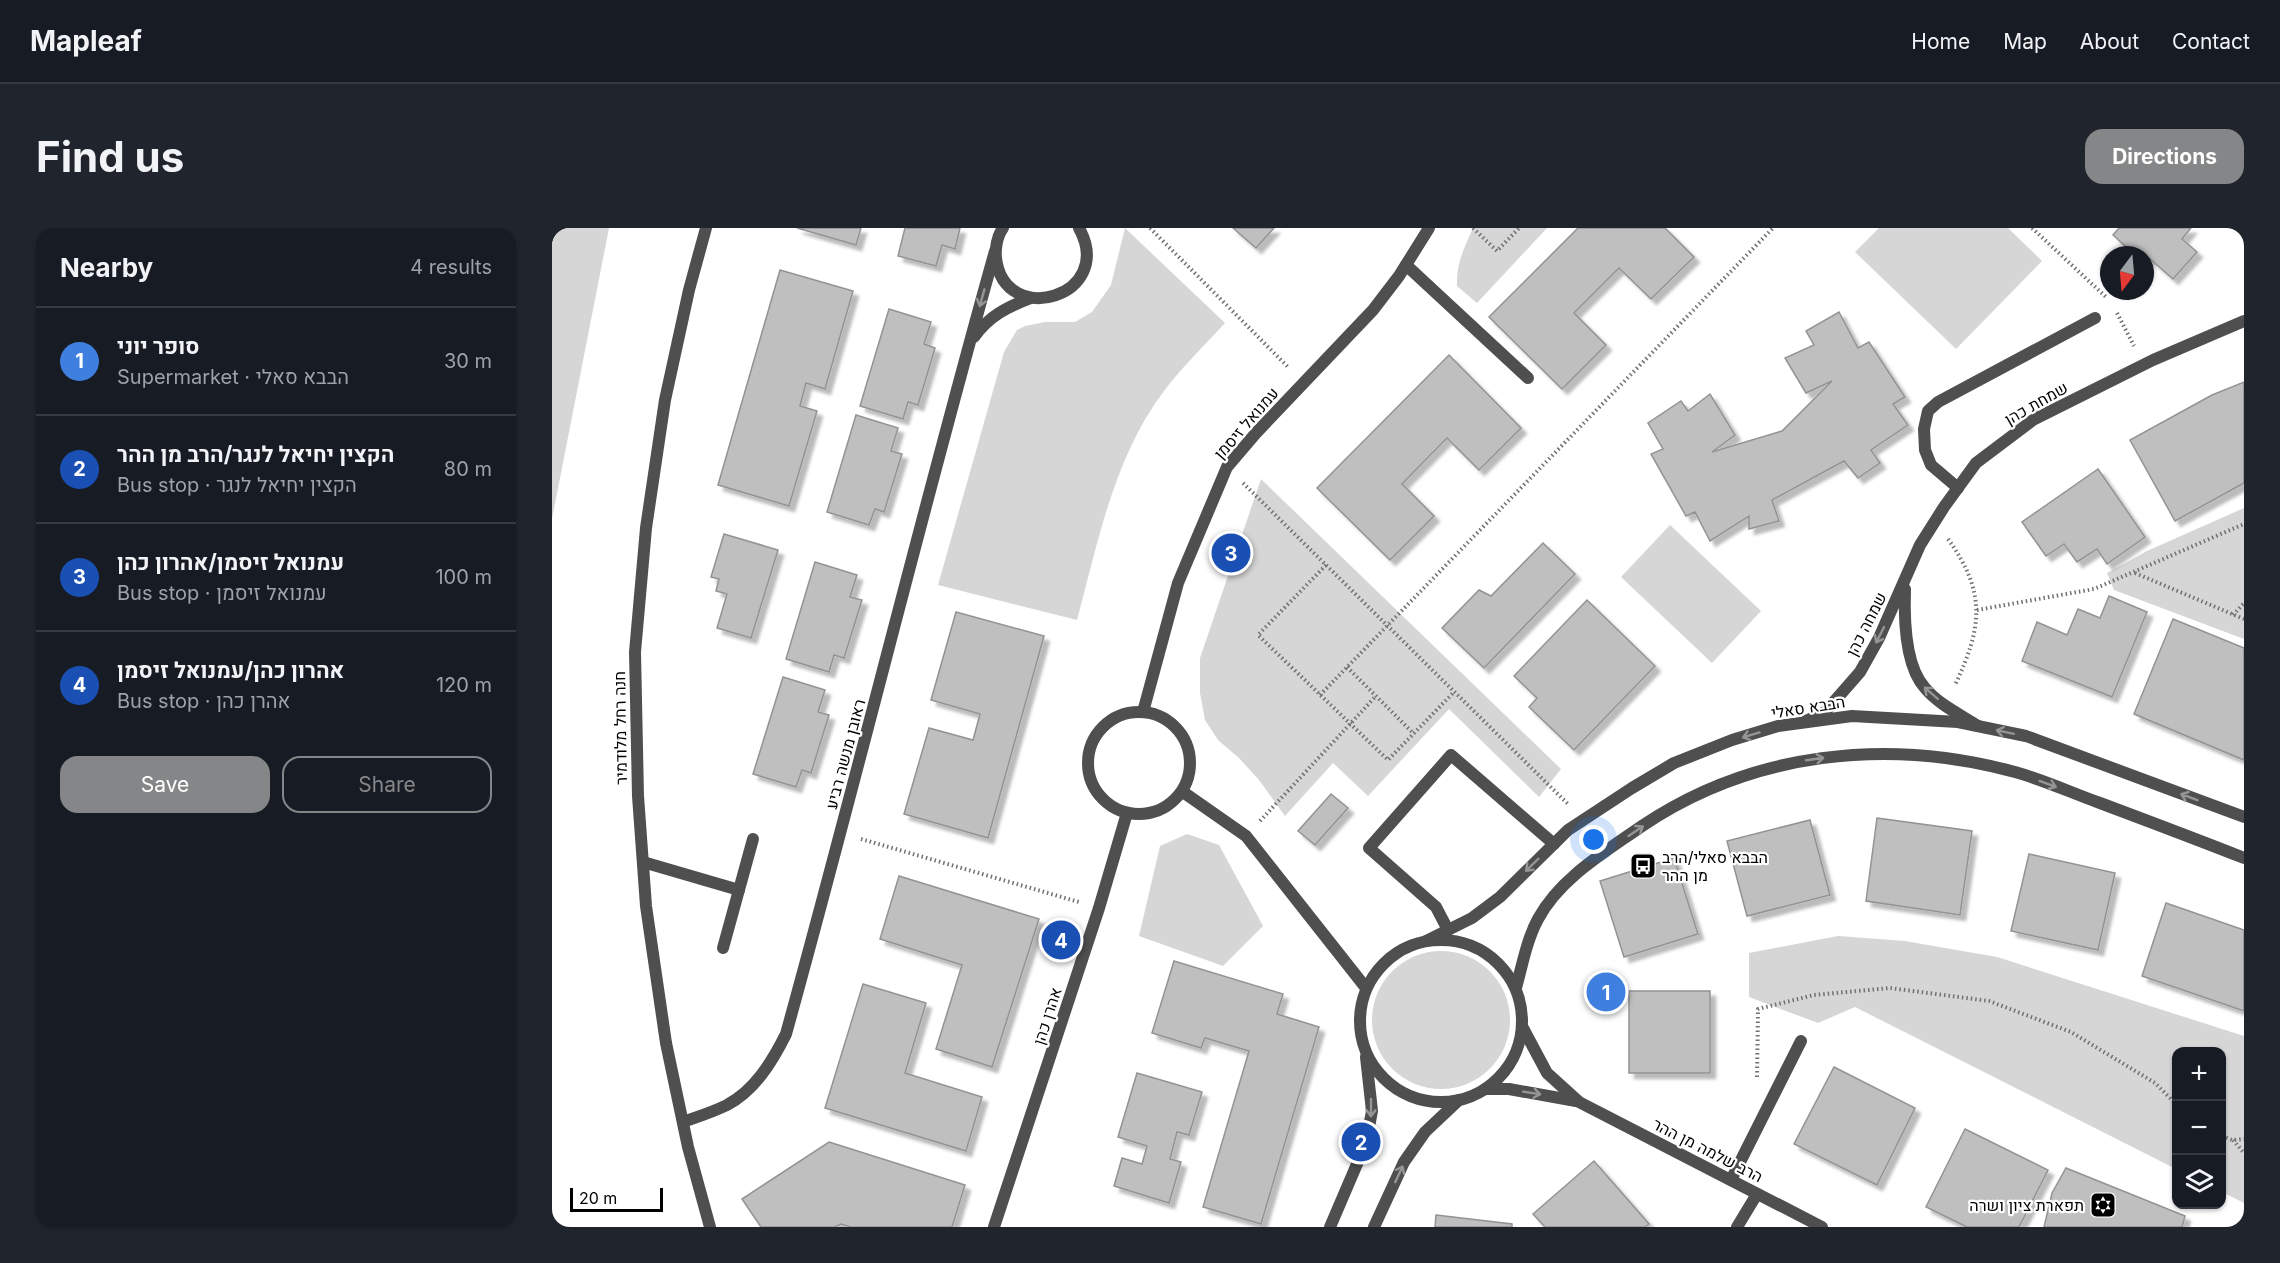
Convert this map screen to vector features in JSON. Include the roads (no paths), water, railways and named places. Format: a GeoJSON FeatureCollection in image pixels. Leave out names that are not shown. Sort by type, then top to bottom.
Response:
{"type":"FeatureCollection","features":[{"type":"Feature","properties":{"kind":"street","name":"חנה רחל מלודמיר"},"geometry":{"type":"LineString","coordinates":[[706,228],[689,290],[665,400],[646,528],[635,652],[638,796],[646,906],[666,1043],[683,1122],[710,1227]]}},
{"type":"Feature","properties":{"kind":"street","name":"ראובן מנשה רביע"},"geometry":{"type":"LineString","coordinates":[[683,1122],[727,1105],[752,1087],[773,1060],[786,1034],[842,834],[968,345],[1003,228]]}},
{"type":"Feature","properties":{"kind":"street","name":"ראובן מנשה רביע"},"geometry":{"type":"LineString","coordinates":[[968,345],[983,325],[1006,307],[1031,298],[1047,299],[1062,294],[1079,278],[1087,256],[1085,239],[1079,228]]}},
{"type":"Feature","properties":{"kind":"street","name":"עמנואל זיסמן"},"geometry":{"type":"LineString","coordinates":[[1143,712],[1178,583],[1227,467],[1372,310],[1406,265],[1429,228]]}},
{"type":"Feature","properties":{"kind":"street"},"geometry":{"type":"LineString","coordinates":[[995,251],[997,267],[1004,281],[1016,292],[1031,298]]}},
{"type":"Feature","properties":{"kind":"street"},"geometry":{"type":"LineString","coordinates":[[1406,265],[1528,378]]}},
{"type":"Feature","properties":{"kind":"street"},"geometry":{"type":"LineString","coordinates":[[1958,488],[1931,465],[1925,450],[1924,429],[1928,411],[1938,402],[2096,318]]}},
{"type":"Feature","properties":{"kind":"street","name":"שמחת כהן"},"geometry":{"type":"LineString","coordinates":[[1905,582],[1920,545],[1976,463],[2033,420],[2143,365],[2244,321]]}},
{"type":"Feature","properties":{"kind":"street","name":"שמחה כהן"},"geometry":{"type":"LineString","coordinates":[[1905,582],[1904,621],[1911,662],[1924,688],[1945,705],[1979,726]]}},
{"type":"Feature","properties":{"kind":"street","name":"שמחה כהן"},"geometry":{"type":"LineString","coordinates":[[1802,723],[1825,712],[1860,672],[1905,582]]}},
{"type":"Feature","properties":{"kind":"street"},"geometry":{"type":"LineString","coordinates":[[1143,712],[1161,716],[1175,726],[1186,741],[1191,758],[1190,776],[1183,792],[1172,804],[1158,812],[1143,815],[1127,813],[1112,807],[1099,796],[1090,780],[1087,764],[1090,747],[1098,732],[1111,720],[1126,713],[1143,712]]}},
{"type":"Feature","properties":{"kind":"street","name":"הבבא סאלי"},"geometry":{"type":"LineString","coordinates":[[1426,941],[1472,918],[1500,897],[1568,830],[1674,763],[1732,740],[1778,726],[1852,716],[1908,718],[1979,726],[2025,736],[2244,817]]}},
{"type":"Feature","properties":{"kind":"street"},"geometry":{"type":"LineString","coordinates":[[1516,988],[1538,919],[1557,893],[1592,860],[1652,819],[1690,797],[1786,763],[1854,754],[1953,759],[2015,772],[2244,858]]}},
{"type":"Feature","properties":{"kind":"street"},"geometry":{"type":"LineString","coordinates":[[1448,930],[1436,907],[1369,848],[1451,755],[1554,844]]}},
{"type":"Feature","properties":{"kind":"street"},"geometry":{"type":"LineString","coordinates":[[1183,792],[1246,836],[1366,988]]}},
{"type":"Feature","properties":{"kind":"street","name":"אהרן כהן"},"geometry":{"type":"LineString","coordinates":[[994,1227],[1100,908],[1127,813]]}},
{"type":"Feature","properties":{"kind":"street"},"geometry":{"type":"LineString","coordinates":[[723,948],[753,839]]}},
{"type":"Feature","properties":{"kind":"street"},"geometry":{"type":"LineString","coordinates":[[643,862],[739,890]]}},
{"type":"Feature","properties":{"kind":"street"},"geometry":{"type":"LineString","coordinates":[[1330,1227],[1366,1143],[1372,1111],[1365,1050],[1360,1029],[1360,1008],[1366,988],[1380,966],[1401,949],[1426,941],[1453,940],[1479,949],[1501,965],[1516,988],[1523,1028],[1517,1052],[1504,1073],[1485,1089],[1459,1100],[1436,1102],[1413,1097],[1393,1086],[1376,1070],[1365,1050]]}},
{"type":"Feature","properties":{"kind":"street"},"geometry":{"type":"LineString","coordinates":[[1523,1028],[1547,1073],[1579,1102]]}},
{"type":"Feature","properties":{"kind":"street"},"geometry":{"type":"LineString","coordinates":[[1731,1180],[1801,1041]]}},
{"type":"Feature","properties":{"kind":"street"},"geometry":{"type":"LineString","coordinates":[[1485,1089],[1509,1089],[1579,1102]]}},
{"type":"Feature","properties":{"kind":"street"},"geometry":{"type":"LineString","coordinates":[[1374,1227],[1404,1162],[1425,1132],[1459,1100]]}},
{"type":"Feature","properties":{"kind":"street","name":"הרב שלמה מן ההר"},"geometry":{"type":"LineString","coordinates":[[1579,1102],[1822,1227]]}},
{"type":"Feature","properties":{"kind":"street"},"geometry":{"type":"LineString","coordinates":[[1737,1227],[1757,1194]]}},
{"type":"Feature","properties":{"kind":"place","name":"עמנואל זיסמן/אהרון כהן"},"geometry":{"type":"Point","coordinates":[1231,553]}},
{"type":"Feature","properties":{"kind":"place","name":"הבבא סאלי/הרב מן ההר"},"geometry":{"type":"Point","coordinates":[1643,866]}},
{"type":"Feature","properties":{"kind":"place","name":"אהרון כהן/עמנואל זיסמן"},"geometry":{"type":"Point","coordinates":[1061,940]}},
{"type":"Feature","properties":{"kind":"place","name":"סופר יוני"},"geometry":{"type":"Point","coordinates":[1606,992]}},
{"type":"Feature","properties":{"kind":"place","name":"הקצין יחיאל לנגר/הרב מן ההר"},"geometry":{"type":"Point","coordinates":[1361,1142]}},
{"type":"Feature","properties":{"kind":"place","name":"תפארת ציון ושרה"},"geometry":{"type":"Point","coordinates":[2103,1205]}}]}
